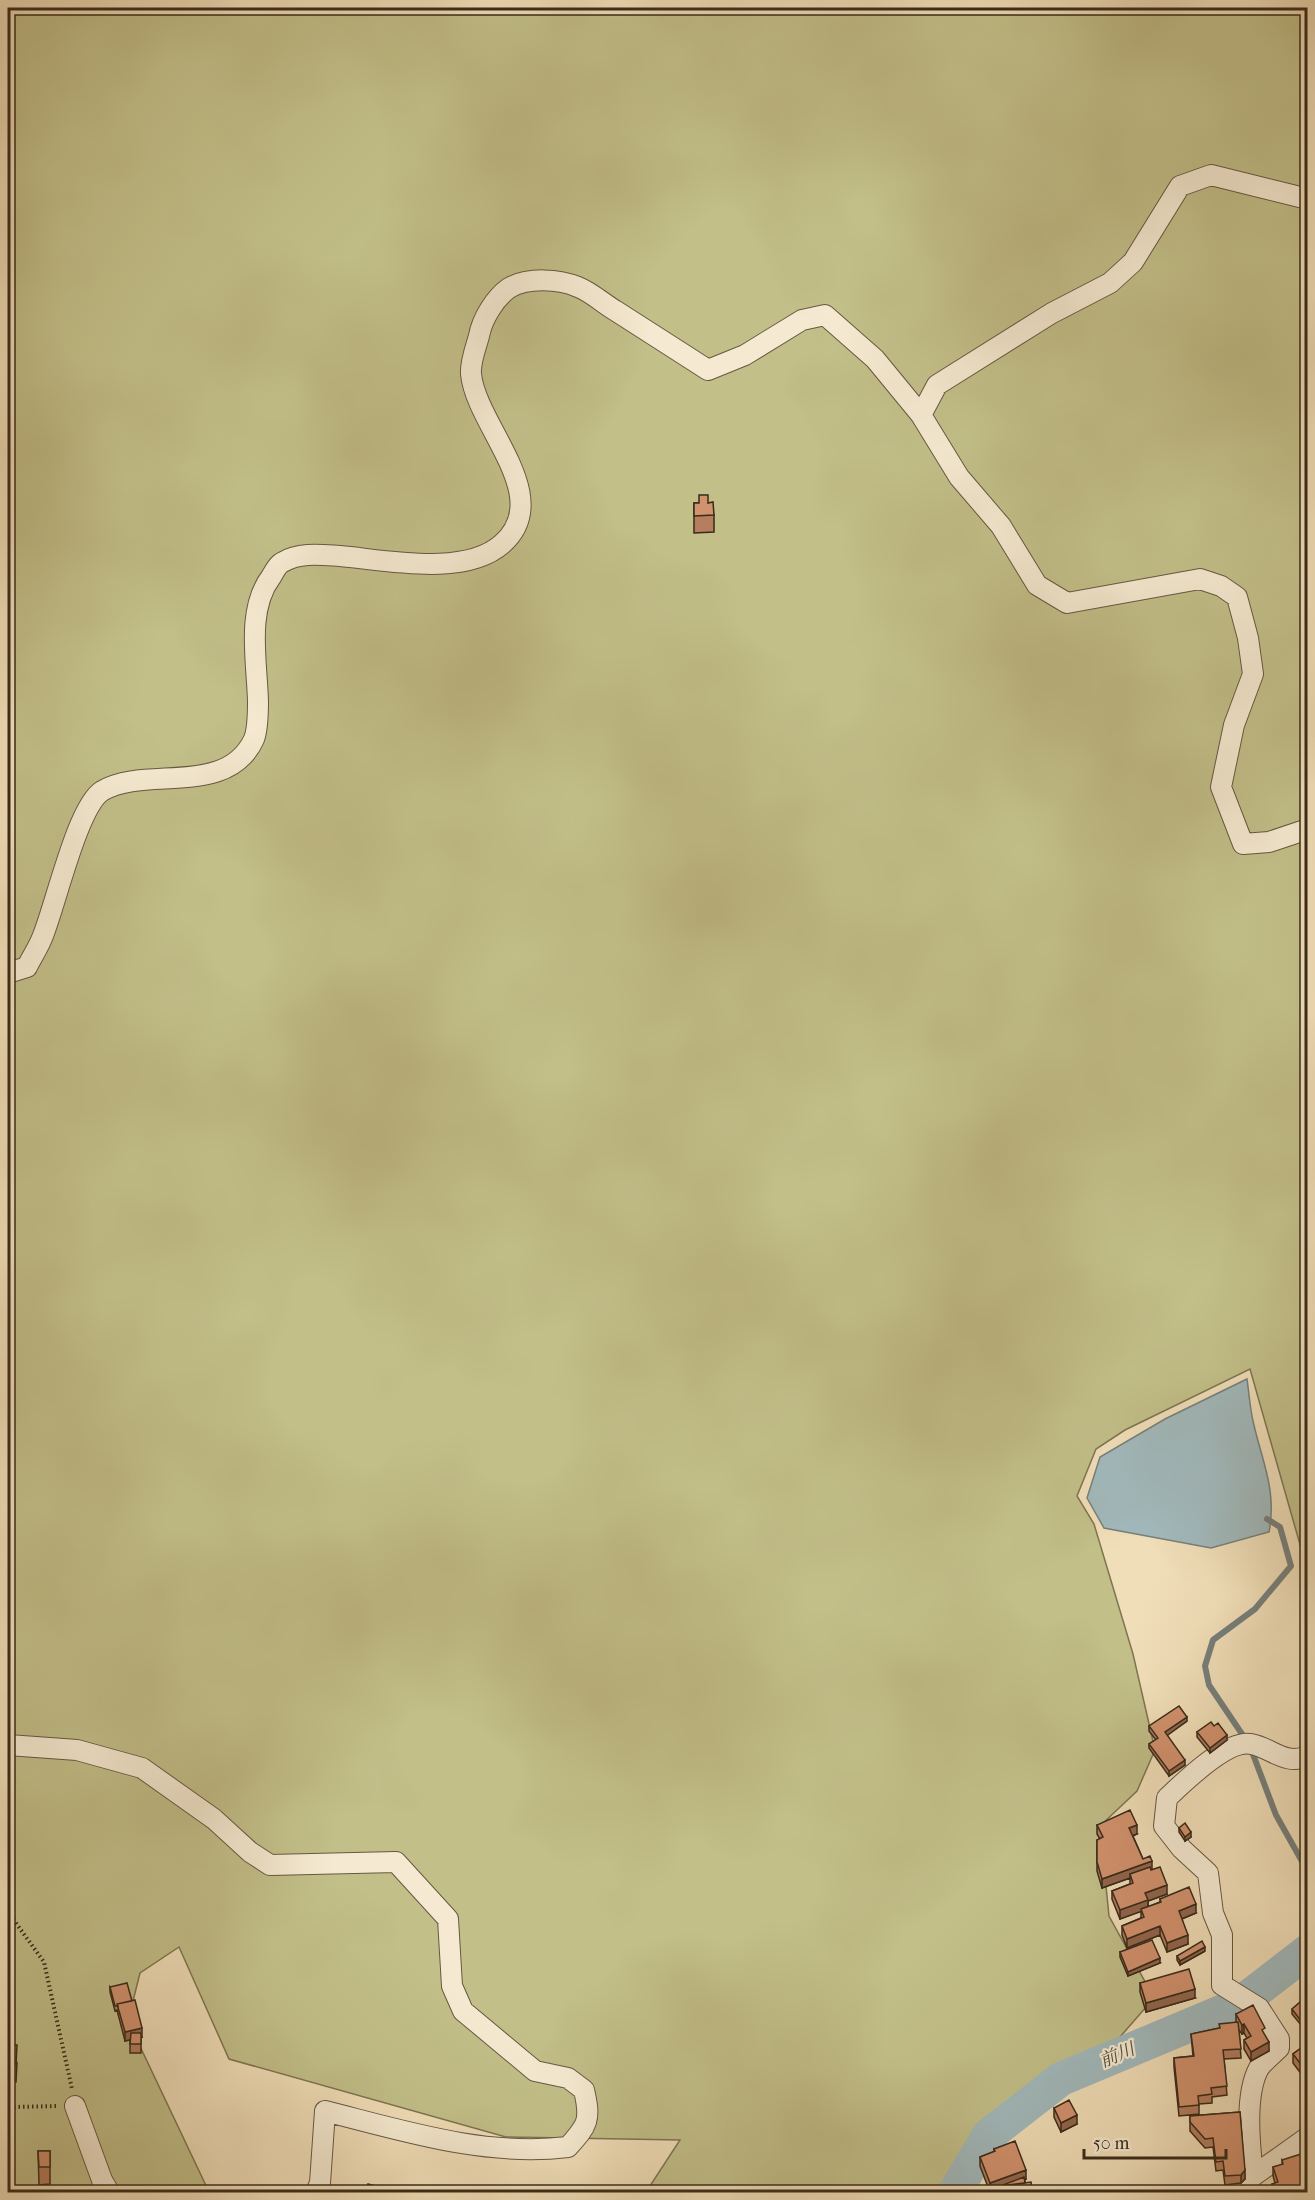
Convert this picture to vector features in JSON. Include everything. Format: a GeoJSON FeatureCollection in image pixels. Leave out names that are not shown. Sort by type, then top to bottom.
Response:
{"type":"FeatureCollection","features":[{"type":"Feature","properties":{"kind":"street"},"geometry":{"type":"LineString","coordinates":[[921,415],[937,385],[1052,313],[1110,283],[1133,262],[1180,186],[1211,176],[1308,199]]}},
{"type":"Feature","properties":{"kind":"street"},"geometry":{"type":"LineString","coordinates":[[8,973],[27,967],[42,938],[76,834],[99,792],[122,783],[197,777],[227,767],[245,754],[255,736],[258,710],[255,615],[263,587],[282,562],[312,554],[442,565],[482,556],[502,544],[516,527],[521,510],[512,464],[484,415],[471,373],[481,326],[487,314],[509,289],[534,280],[578,287],[708,370],[745,355],[802,320],[825,315],[875,359],[921,415],[959,477],[1001,526],[1037,585],[1067,603],[1200,579],[1221,586],[1237,597],[1248,638],[1253,674],[1234,725],[1221,787],[1243,844],[1269,842],[1308,829]]}},
{"type":"Feature","properties":{"kind":"street"},"geometry":{"type":"LineString","coordinates":[[1253,2176],[1248,2127],[1256,2078],[1260,2067],[1279,2048],[1279,2039],[1245,2000],[1222,1985],[1222,1935],[1213,1913],[1208,1873],[1182,1849],[1164,1826],[1167,1798],[1207,1763],[1248,1744],[1282,1758],[1298,1761],[1308,1756]]}},
{"type":"Feature","properties":{"kind":"street"},"geometry":{"type":"LineString","coordinates":[[8,1745],[77,1750],[142,1768],[214,1819],[250,1852],[270,1865],[396,1862],[448,1919],[453,1986],[463,2012],[535,2071],[568,2078],[584,2090],[589,2108],[586,2127],[568,2147],[541,2150],[447,2142],[325,2111],[320,2182],[316,2193]]}},
{"type":"Feature","properties":{"kind":"street"},"geometry":{"type":"LineString","coordinates":[[75,2106],[109,2193]]}},
{"type":"Feature","properties":{"kind":"street"},"geometry":{"type":"LineString","coordinates":[[1239,2193],[1253,2176],[1308,2137]]}},
{"type":"Feature","properties":{"kind":"path"},"geometry":{"type":"LineString","coordinates":[[8,1912],[44,1962],[75,2106],[15,2107]]}},
{"type":"Feature","properties":{"kind":"shaded area"},"geometry":{"type":"Polygon","coordinates":[[[8,8],[1307,8],[1307,1569],[1250,1369],[1125,1430],[1096,1449],[1077,1496],[1094,1524],[1133,1654],[1155,1750],[1137,1791],[1100,1826],[1109,1916],[1154,1998],[1113,2045],[1022,2121],[986,2159],[931,2192],[646,2192],[680,2140],[506,2137],[229,2059],[179,1947],[140,1973],[128,2021],[209,2192],[8,2192],[8,8]]]}},
{"type":"Feature","properties":{"kind":"water"},"geometry":{"type":"Polygon","coordinates":[[[1247,1379],[1252,1416],[1270,1489],[1269,1532],[1211,1548],[1104,1528],[1087,1498],[1100,1457],[1165,1419],[1247,1379]]]}},
{"type":"Feature","properties":{"kind":"building"},"geometry":{"type":"Polygon","coordinates":[[[699,495],[708,495],[708,503],[713,502],[714,515],[694,516],[694,503],[699,503],[699,495]]]}},
{"type":"Feature","properties":{"kind":"building"},"geometry":{"type":"Polygon","coordinates":[[[1179,1706],[1187,1717],[1165,1732],[1185,1760],[1169,1771],[1149,1744],[1158,1738],[1149,1726],[1179,1706]]]}},
{"type":"Feature","properties":{"kind":"building"},"geometry":{"type":"Polygon","coordinates":[[[1211,1722],[1214,1726],[1218,1723],[1227,1735],[1210,1748],[1197,1732],[1211,1722]]]}},
{"type":"Feature","properties":{"kind":"building"},"geometry":{"type":"Polygon","coordinates":[[[1130,1810],[1137,1825],[1129,1828],[1143,1859],[1150,1856],[1152,1861],[1102,1879],[1097,1862],[1097,1840],[1103,1837],[1097,1825],[1130,1810]]]}},
{"type":"Feature","properties":{"kind":"building"},"geometry":{"type":"Polygon","coordinates":[[[1185,1823],[1191,1832],[1185,1837],[1179,1828],[1185,1823]]]}},
{"type":"Feature","properties":{"kind":"building"},"geometry":{"type":"Polygon","coordinates":[[[1150,1867],[1151,1870],[1160,1867],[1167,1885],[1145,1893],[1148,1900],[1120,1910],[1112,1891],[1133,1883],[1130,1874],[1150,1867]]]}},
{"type":"Feature","properties":{"kind":"building"},"geometry":{"type":"Polygon","coordinates":[[[1189,1887],[1196,1904],[1179,1911],[1188,1935],[1167,1943],[1160,1926],[1127,1939],[1122,1926],[1144,1917],[1141,1909],[1161,1902],[1160,1899],[1189,1887]]]}},
{"type":"Feature","properties":{"kind":"building"},"geometry":{"type":"Polygon","coordinates":[[[1152,1940],[1160,1958],[1128,1972],[1120,1952],[1152,1940]]]}},
{"type":"Feature","properties":{"kind":"building"},"geometry":{"type":"Polygon","coordinates":[[[1202,1941],[1205,1947],[1180,1961],[1177,1956],[1202,1941]]]}},
{"type":"Feature","properties":{"kind":"building"},"geometry":{"type":"Polygon","coordinates":[[[1189,1969],[1195,1989],[1146,2003],[1140,1983],[1189,1969]]]}},
{"type":"Feature","properties":{"kind":"building"},"geometry":{"type":"Polygon","coordinates":[[[127,1983],[132,2001],[115,2006],[110,1987],[127,1983]]]}},
{"type":"Feature","properties":{"kind":"building"},"geometry":{"type":"Polygon","coordinates":[[[1306,1997],[1308,2015],[1301,2021],[1292,2009],[1306,1997]]]}},
{"type":"Feature","properties":{"kind":"building"},"geometry":{"type":"Polygon","coordinates":[[[135,2000],[142,2028],[125,2032],[117,2004],[135,2000]]]}},
{"type":"Feature","properties":{"kind":"building"},"geometry":{"type":"Polygon","coordinates":[[[1253,2005],[1265,2028],[1262,2030],[1269,2042],[1251,2052],[1244,2040],[1251,2036],[1236,2014],[1253,2005]]]}},
{"type":"Feature","properties":{"kind":"building"},"geometry":{"type":"Polygon","coordinates":[[[1238,2022],[1241,2049],[1223,2050],[1227,2086],[1211,2088],[1212,2094],[1198,2096],[1199,2105],[1179,2107],[1174,2058],[1194,2056],[1191,2034],[1220,2028],[1219,2024],[1238,2022]]]}},
{"type":"Feature","properties":{"kind":"building"},"geometry":{"type":"Polygon","coordinates":[[[131,2033],[141,2033],[141,2044],[130,2044],[131,2033]]]}},
{"type":"Feature","properties":{"kind":"building"},"geometry":{"type":"Polygon","coordinates":[[[1308,2043],[1308,2074],[1293,2054],[1308,2043]]]}},
{"type":"Feature","properties":{"kind":"building"},"geometry":{"type":"Polygon","coordinates":[[[8,2045],[17,2045],[16,2064],[8,2064],[8,2045]]]}},
{"type":"Feature","properties":{"kind":"building"},"geometry":{"type":"Polygon","coordinates":[[[1069,2100],[1077,2115],[1061,2123],[1054,2108],[1069,2100]]]}},
{"type":"Feature","properties":{"kind":"building"},"geometry":{"type":"Polygon","coordinates":[[[1240,2112],[1245,2170],[1241,2175],[1225,2176],[1223,2161],[1216,2162],[1213,2138],[1205,2139],[1190,2122],[1190,2116],[1240,2112]]]}},
{"type":"Feature","properties":{"kind":"building"},"geometry":{"type":"Polygon","coordinates":[[[1015,2141],[1026,2170],[990,2183],[980,2157],[1015,2141]]]}},
{"type":"Feature","properties":{"kind":"building"},"geometry":{"type":"Polygon","coordinates":[[[38,2151],[50,2151],[50,2167],[39,2167],[38,2151]]]}},
{"type":"Feature","properties":{"kind":"building"},"geometry":{"type":"Polygon","coordinates":[[[1301,2154],[1308,2177],[1308,2193],[1274,2193],[1272,2184],[1278,2182],[1273,2167],[1283,2164],[1282,2160],[1301,2154]]]}},
{"type":"Feature","properties":{"kind":"building"},"geometry":{"type":"Polygon","coordinates":[[[1024,2177],[1025,2183],[1003,2186],[1003,2185],[1024,2177]]]}},
{"type":"Feature","properties":{"kind":"building"},"geometry":{"type":"Polygon","coordinates":[[[1031,2182],[1033,2193],[985,2193],[984,2188],[1031,2182]]]}},
{"type":"Feature","properties":{"kind":"building"},"geometry":{"type":"Polygon","coordinates":[[[368,2184],[379,2187],[377,2193],[366,2192],[368,2184]]]}},
{"type":"Feature","properties":{"kind":"waterway"},"geometry":{"type":"LineString","coordinates":[[1246,1740],[1209,1685],[1205,1666],[1213,1640],[1255,1609],[1291,1566],[1280,1527],[1267,1519]]}},
{"type":"Feature","properties":{"kind":"waterway"},"geometry":{"type":"LineString","coordinates":[[1251,1749],[1276,1815],[1308,1872]]}},
{"type":"Feature","properties":{"kind":"waterway","name":"前川"},"geometry":{"type":"LineString","coordinates":[[955,2192],[989,2135],[1061,2079],[1238,2005],[1308,1951]]}}]}
